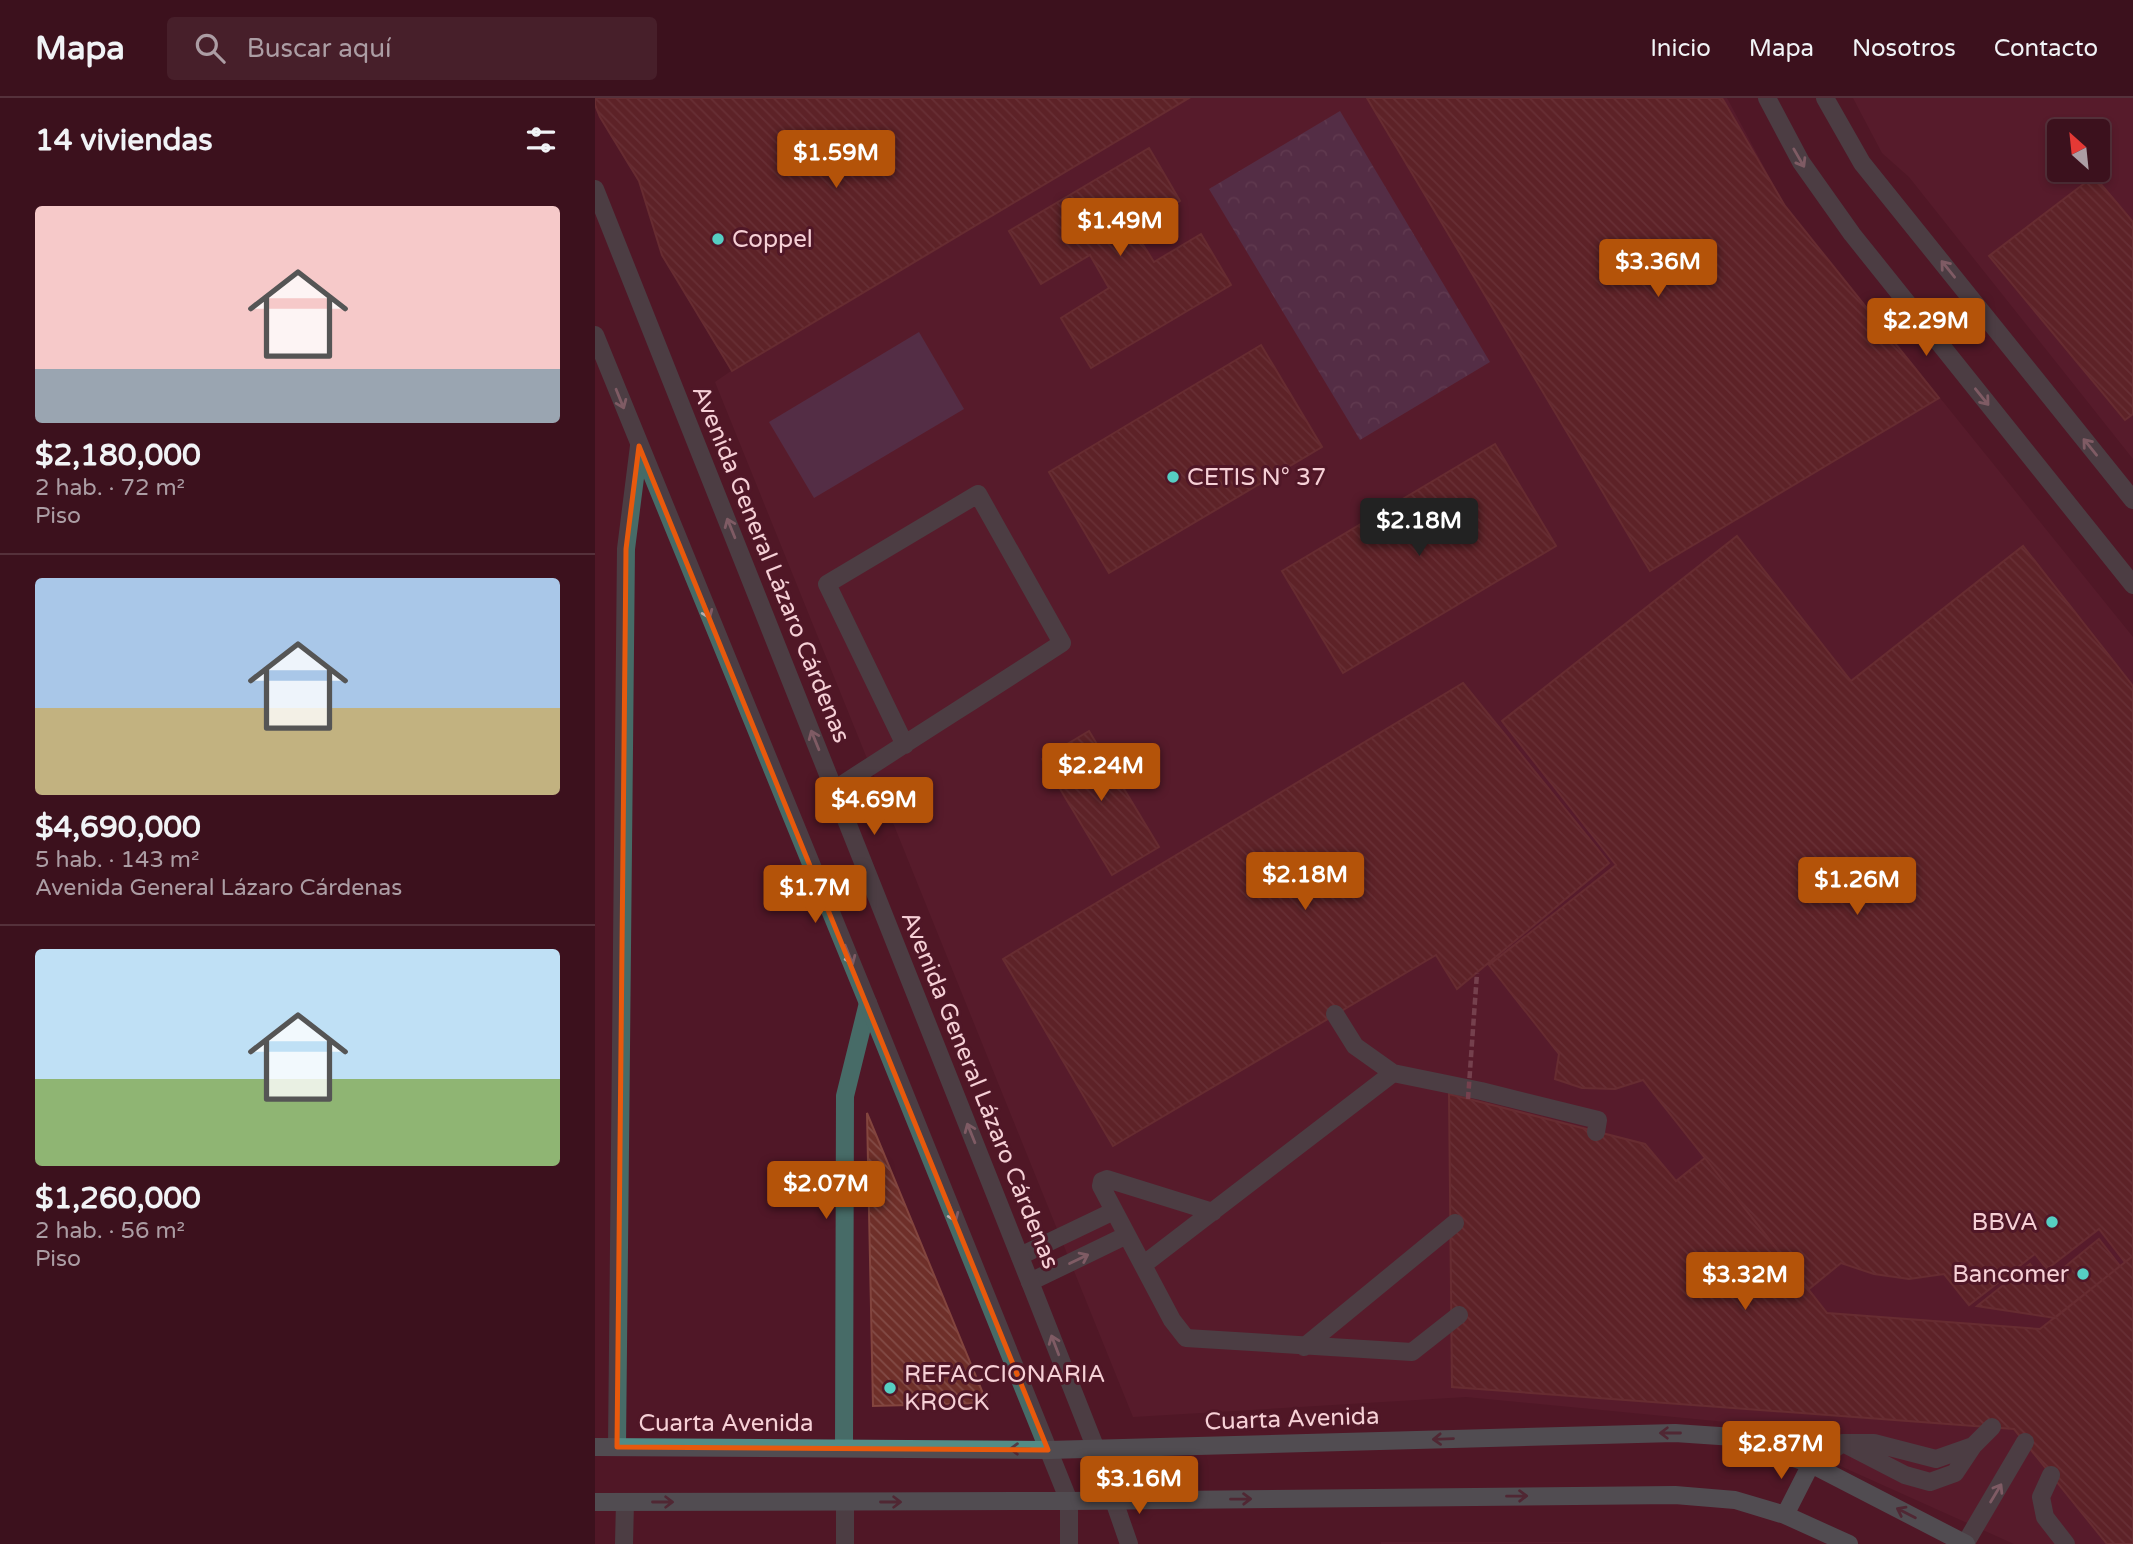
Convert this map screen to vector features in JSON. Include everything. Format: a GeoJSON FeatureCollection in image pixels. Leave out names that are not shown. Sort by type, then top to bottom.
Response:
{"type":"FeatureCollection","features":[{"type":"Feature","properties":{"kind":"main road","name":"Cuarta Avenida"},"geometry":{"type":"LineString","coordinates":[[595,1447],[1048,1450],[1675,1433],[1734,1437],[1811,1464],[1966,1544]]}},
{"type":"Feature","properties":{"kind":"main road"},"geometry":{"type":"LineString","coordinates":[[1786,1515],[1811,1464]]}},
{"type":"Feature","properties":{"kind":"main road"},"geometry":{"type":"LineString","coordinates":[[595,1503],[1675,1495],[1735,1500],[1786,1515],[1849,1544]]}},
{"type":"Feature","properties":{"kind":"street"},"geometry":{"type":"LineString","coordinates":[[1767,98],[1801,162],[1852,234],[2133,585]]}},
{"type":"Feature","properties":{"kind":"street"},"geometry":{"type":"LineString","coordinates":[[1825,98],[1862,163],[2133,500]]}},
{"type":"Feature","properties":{"kind":"street","name":"Avenida General Lázaro Cárdenas"},"geometry":{"type":"LineString","coordinates":[[595,189],[600,214],[1020,1256],[1129,1544]]}},
{"type":"Feature","properties":{"kind":"street"},"geometry":{"type":"LineString","coordinates":[[595,335],[869,1003],[1069,1501],[1069,1544]]}},
{"type":"Feature","properties":{"kind":"street"},"geometry":{"type":"LineString","coordinates":[[617,1447],[626,549],[639,446]]}},
{"type":"Feature","properties":{"kind":"street"},"geometry":{"type":"LineString","coordinates":[[834,790],[905,745],[1062,643],[978,494],[827,584],[905,745]]}},
{"type":"Feature","properties":{"kind":"street"},"geometry":{"type":"LineString","coordinates":[[844,1448],[845,1096],[869,1003]]}},
{"type":"Feature","properties":{"kind":"street"},"geometry":{"type":"LineString","coordinates":[[1335,1014],[1355,1046],[1393,1073],[1482,1091],[1598,1120],[1596,1132]]}},
{"type":"Feature","properties":{"kind":"street"},"geometry":{"type":"LineString","coordinates":[[1143,1265],[1393,1073]]}},
{"type":"Feature","properties":{"kind":"street"},"geometry":{"type":"LineString","coordinates":[[1213,1212],[1107,1179],[1102,1181],[1101,1186],[1172,1320],[1186,1338],[1412,1352],[1459,1315]]}},
{"type":"Feature","properties":{"kind":"street"},"geometry":{"type":"LineString","coordinates":[[1020,1256],[1114,1211]]}},
{"type":"Feature","properties":{"kind":"street"},"geometry":{"type":"LineString","coordinates":[[1304,1347],[1455,1223]]}},
{"type":"Feature","properties":{"kind":"street"},"geometry":{"type":"LineString","coordinates":[[1030,1282],[1127,1235]]}},
{"type":"Feature","properties":{"kind":"street"},"geometry":{"type":"LineString","coordinates":[[1811,1464],[1843,1443],[1874,1443],[1935,1459],[1973,1446],[1992,1427]]}},
{"type":"Feature","properties":{"kind":"street"},"geometry":{"type":"LineString","coordinates":[[1966,1544],[2025,1442]]}},
{"type":"Feature","properties":{"kind":"street"},"geometry":{"type":"LineString","coordinates":[[2051,1475],[2041,1497],[2045,1517],[2066,1544]]}},
{"type":"Feature","properties":{"kind":"street"},"geometry":{"type":"LineString","coordinates":[[845,1502],[845,1544]]}},
{"type":"Feature","properties":{"kind":"street"},"geometry":{"type":"LineString","coordinates":[[624,1544],[625,1503]]}},
{"type":"Feature","properties":{"kind":"path"},"geometry":{"type":"LineString","coordinates":[[1468,1099],[1476,973]]}},
{"type":"Feature","properties":{"kind":"highlighted area"},"geometry":{"type":"Polygon","coordinates":[[[639,446],[1048,1450],[617,1447],[626,549],[639,446]]]}},
{"type":"Feature","properties":{"kind":"shaded area"},"geometry":{"type":"Polygon","coordinates":[[[595,98],[1727,98],[1785,206],[2133,637],[2133,1544],[2014,1544],[1747,1424],[1466,1397],[1133,1417],[715,382],[731,371],[662,255],[639,181],[600,117],[595,98]]]}},
{"type":"Feature","properties":{"kind":"shaded area"},"geometry":{"type":"Polygon","coordinates":[[[1853,98],[2133,98],[2133,459],[1909,177],[1882,153],[1853,98]]]}},
{"type":"Feature","properties":{"kind":"shaded area"},"geometry":{"type":"Polygon","coordinates":[[[1381,1542],[1730,1542],[1381,1544],[1381,1542]]]}},
{"type":"Feature","properties":{"kind":"green space"},"geometry":{"type":"Polygon","coordinates":[[[1340,111],[1490,362],[1360,440],[1209,189],[1340,111]]]}},
{"type":"Feature","properties":{"kind":"green space"},"geometry":{"type":"Polygon","coordinates":[[[919,332],[964,409],[814,498],[769,422],[919,332]]]}},
{"type":"Feature","properties":{"kind":"building"},"geometry":{"type":"Polygon","coordinates":[[[595,98],[1189,98],[732,371],[662,255],[639,181],[600,117],[595,98]]]}},
{"type":"Feature","properties":{"kind":"building"},"geometry":{"type":"Polygon","coordinates":[[[1367,98],[1722,98],[1785,206],[1939,398],[1650,571],[1367,98]]]}},
{"type":"Feature","properties":{"kind":"building"},"geometry":{"type":"Polygon","coordinates":[[[1149,148],[1180,201],[1133,229],[1154,262],[1201,234],[1231,285],[1091,368],[1061,318],[1109,288],[1090,255],[1041,284],[1009,231],[1149,148]]]}},
{"type":"Feature","properties":{"kind":"building"},"geometry":{"type":"Polygon","coordinates":[[[2086,182],[2099,182],[2133,222],[2133,414],[2125,420],[1989,256],[2086,182]]]}},
{"type":"Feature","properties":{"kind":"building"},"geometry":{"type":"Polygon","coordinates":[[[1261,345],[1322,447],[1109,573],[1049,472],[1261,345]]]}},
{"type":"Feature","properties":{"kind":"building"},"geometry":{"type":"Polygon","coordinates":[[[1495,444],[1556,546],[1343,673],[1282,571],[1495,444]]]}},
{"type":"Feature","properties":{"kind":"building"},"geometry":{"type":"Polygon","coordinates":[[[1737,536],[1851,681],[2023,546],[2133,686],[2133,1256],[2125,1262],[2099,1229],[2047,1269],[2035,1254],[1969,1305],[1944,1274],[1909,1279],[1874,1274],[1841,1263],[1809,1289],[1643,1080],[1615,1089],[1582,1088],[1555,1079],[1559,1054],[1489,965],[1616,865],[1502,721],[1737,536]]]}},
{"type":"Feature","properties":{"kind":"building"},"geometry":{"type":"Polygon","coordinates":[[[1463,683],[1609,863],[1457,989],[1436,955],[1113,1146],[1003,959],[1463,683]]]}},
{"type":"Feature","properties":{"kind":"building"},"geometry":{"type":"Polygon","coordinates":[[[1089,731],[1159,847],[1112,875],[1042,759],[1089,731]]]}},
{"type":"Feature","properties":{"kind":"building"},"geometry":{"type":"Polygon","coordinates":[[[1449,1094],[1645,1144],[1676,1181],[1705,1158],[1827,1313],[2040,1329],[2133,1256],[2133,1544],[2107,1544],[2014,1429],[1452,1387],[1449,1094]]]}},
{"type":"Feature","properties":{"kind":"building"},"geometry":{"type":"Polygon","coordinates":[[[867,1113],[987,1403],[873,1406],[867,1113]]]}},
{"type":"Feature","properties":{"kind":"building","name":"Bancomer"},"geometry":{"type":"Polygon","coordinates":[[[2099,1239],[2120,1266],[2055,1318],[1977,1306],[2030,1264],[2045,1283],[2099,1239]]]}},
{"type":"Feature","properties":{"kind":"place","name":"Coppel"},"geometry":{"type":"Point","coordinates":[718,239]}},
{"type":"Feature","properties":{"kind":"place","name":"CETIS N° 37"},"geometry":{"type":"Point","coordinates":[1173,477]}},
{"type":"Feature","properties":{"kind":"place","name":"BBVA"},"geometry":{"type":"Point","coordinates":[2052,1222]}},
{"type":"Feature","properties":{"kind":"place","name":"Bancomer"},"geometry":{"type":"Point","coordinates":[2083,1274]}},
{"type":"Feature","properties":{"kind":"place","name":"REFACCIONARIA KROCK"},"geometry":{"type":"Point","coordinates":[890,1388]}}]}
